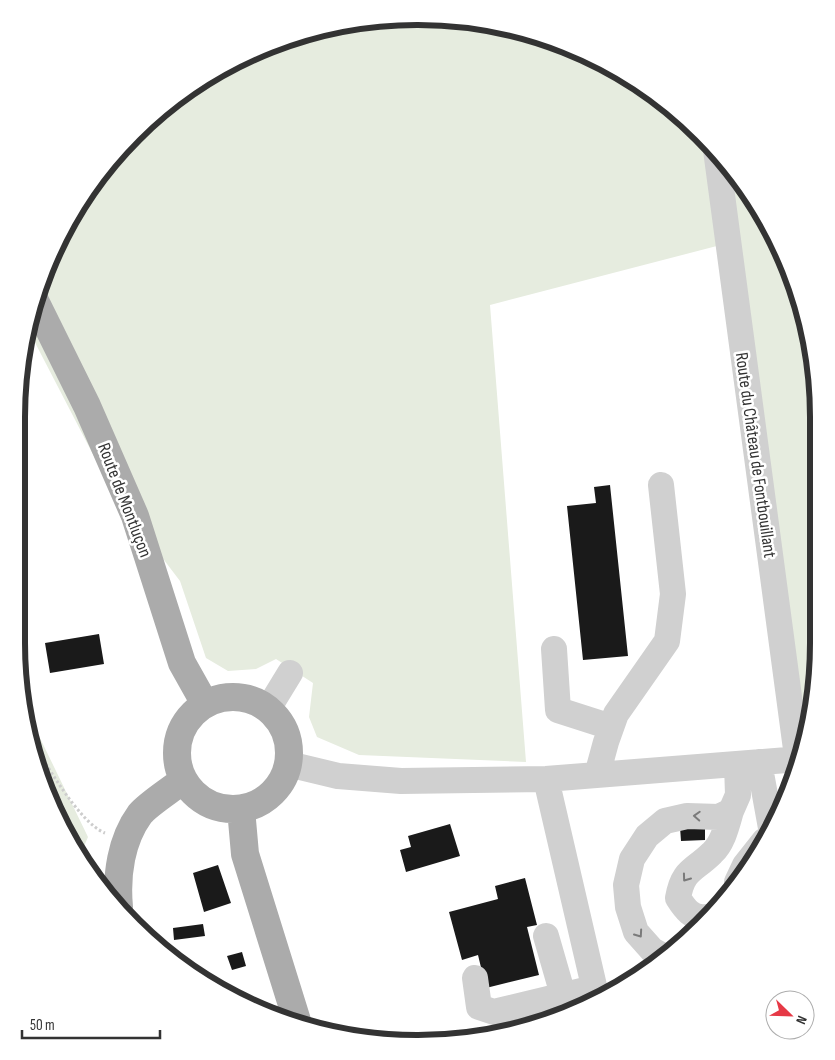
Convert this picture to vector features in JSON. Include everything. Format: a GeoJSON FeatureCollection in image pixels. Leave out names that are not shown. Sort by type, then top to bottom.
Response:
{"type":"FeatureCollection","features":[{"type":"Feature","properties":{"kind":"main road","name":"Route de Montluçon"},"geometry":{"type":"LineString","coordinates":[[40,311],[87,406],[135,516],[182,663],[205,704]]}},
{"type":"Feature","properties":{"kind":"main road"},"geometry":{"type":"LineString","coordinates":[[222,697],[240,697],[258,702],[268,709],[283,727],[288,745],[288,764],[282,780],[271,794],[257,804],[240,809],[224,809],[208,803],[194,794],[183,780],[177,764],[177,746],[181,729],[191,715],[205,704],[222,697]]}},
{"type":"Feature","properties":{"kind":"main road"},"geometry":{"type":"LineString","coordinates":[[118,896],[117,885],[125,842],[141,812],[183,780]]}},
{"type":"Feature","properties":{"kind":"main road"},"geometry":{"type":"LineString","coordinates":[[240,809],[245,854],[295,1015]]}},
{"type":"Feature","properties":{"kind":"street","name":"Route du Château de Fontbouillant"},"geometry":{"type":"LineString","coordinates":[[718,165],[796,747]]}},
{"type":"Feature","properties":{"kind":"street"},"geometry":{"type":"LineString","coordinates":[[597,775],[616,714],[667,641],[673,594],[661,484]]}},
{"type":"Feature","properties":{"kind":"street"},"geometry":{"type":"LineString","coordinates":[[554,649],[558,710],[611,727]]}},
{"type":"Feature","properties":{"kind":"street"},"geometry":{"type":"LineString","coordinates":[[268,709],[290,673]]}},
{"type":"Feature","properties":{"kind":"street"},"geometry":{"type":"LineString","coordinates":[[288,764],[338,776],[401,781],[546,779],[791,761]]}},
{"type":"Feature","properties":{"kind":"street"},"geometry":{"type":"LineString","coordinates":[[698,917],[686,911],[678,898],[681,883],[693,868],[713,853],[723,837],[748,763]]}},
{"type":"Feature","properties":{"kind":"street"},"geometry":{"type":"LineString","coordinates":[[748,763],[768,820]]}},
{"type":"Feature","properties":{"kind":"street"},"geometry":{"type":"LineString","coordinates":[[546,779],[595,993]]}},
{"type":"Feature","properties":{"kind":"street"},"geometry":{"type":"LineString","coordinates":[[657,953],[652,950],[636,932],[628,907],[626,885],[632,859],[647,836],[665,821],[687,816],[718,817],[731,811]]}},
{"type":"Feature","properties":{"kind":"street"},"geometry":{"type":"LineString","coordinates":[[546,936],[563,995]]}},
{"type":"Feature","properties":{"kind":"street"},"geometry":{"type":"LineString","coordinates":[[475,978],[479,1007],[494,1012],[563,995],[594,993]]}},
{"type":"Feature","properties":{"kind":"path"},"geometry":{"type":"LineString","coordinates":[[42,755],[72,802],[98,830],[125,842]]}},
{"type":"Feature","properties":{"kind":"shaded area"},"geometry":{"type":"Polygon","coordinates":[[[418,25],[469,28],[519,38],[544,46],[591,65],[614,78],[636,91],[676,122],[713,159],[744,199],[770,244],[780,267],[797,316],[807,366],[809,392],[810,642],[807,694],[803,714],[736,241],[490,305],[526,762],[359,755],[317,737],[309,717],[313,683],[276,659],[256,669],[228,671],[206,658],[180,581],[113,493],[33,339],[46,291],[65,244],[91,199],[122,159],[140,140],[179,106],[221,78],[267,55],[316,38],[366,28],[418,25]]]}},
{"type":"Feature","properties":{"kind":"shaded area"},"geometry":{"type":"Polygon","coordinates":[[[35,727],[88,837],[83,848],[65,816],[55,793],[38,744],[35,727]]]}},
{"type":"Feature","properties":{"kind":"building"},"geometry":{"type":"Polygon","coordinates":[[[610,485],[628,656],[583,660],[567,506],[596,503],[594,487],[610,485]]]}},
{"type":"Feature","properties":{"kind":"building"},"geometry":{"type":"Polygon","coordinates":[[[99,634],[104,664],[50,673],[45,643],[99,634]]]}},
{"type":"Feature","properties":{"kind":"building"},"geometry":{"type":"Polygon","coordinates":[[[450,824],[460,856],[406,872],[400,850],[411,847],[408,836],[450,824]]]}},
{"type":"Feature","properties":{"kind":"building"},"geometry":{"type":"Polygon","coordinates":[[[705,826],[705,840],[681,841],[680,827],[705,826]]]}},
{"type":"Feature","properties":{"kind":"building"},"geometry":{"type":"Polygon","coordinates":[[[218,865],[231,903],[204,912],[193,873],[218,865]]]}},
{"type":"Feature","properties":{"kind":"building"},"geometry":{"type":"Polygon","coordinates":[[[525,878],[537,925],[527,927],[539,975],[486,988],[478,955],[462,960],[449,912],[498,899],[495,886],[525,878]]]}},
{"type":"Feature","properties":{"kind":"building"},"geometry":{"type":"Polygon","coordinates":[[[203,924],[205,936],[174,940],[173,928],[203,924]]]}},
{"type":"Feature","properties":{"kind":"building"},"geometry":{"type":"Polygon","coordinates":[[[242,952],[246,966],[232,970],[227,956],[242,952]]]}}]}
